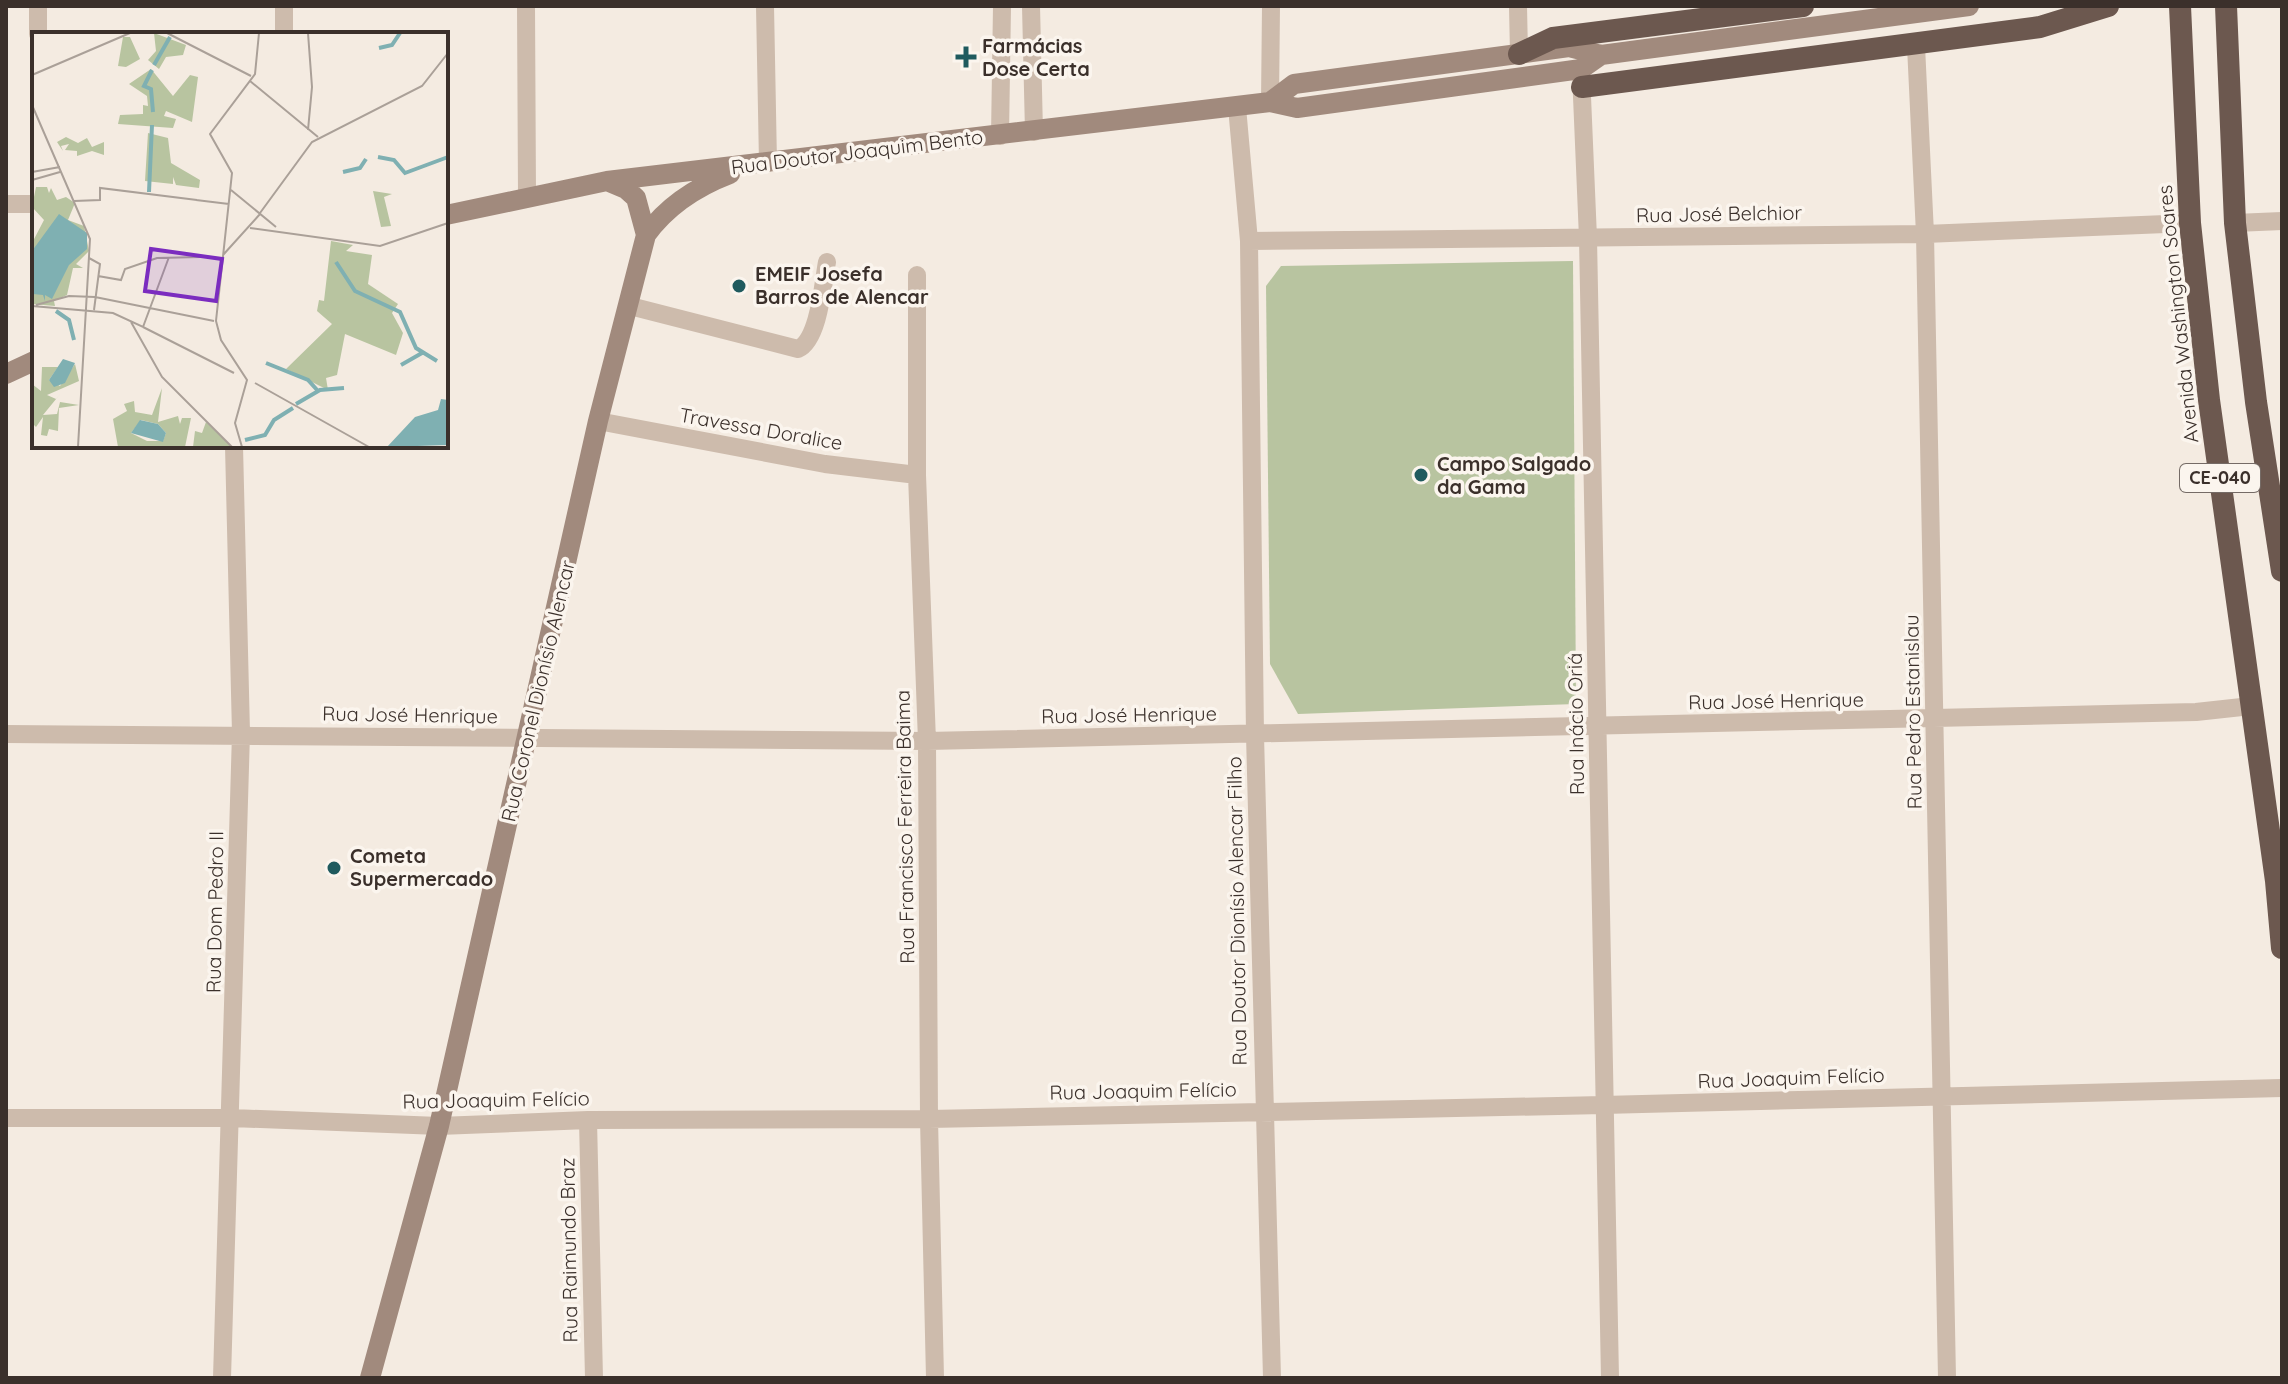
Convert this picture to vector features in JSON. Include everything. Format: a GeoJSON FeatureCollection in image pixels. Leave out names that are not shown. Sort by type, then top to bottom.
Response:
{"type":"FeatureCollection","features":[{"type":"Feature","properties":{"kind":"highway"},"geometry":{"type":"LineString","coordinates":[[1519,54],[1553,38],[1759,9],[1803,6]]}},
{"type":"Feature","properties":{"kind":"highway"},"geometry":{"type":"LineString","coordinates":[[1582,78],[1916,46],[2040,27],[2108,6]]}},
{"type":"Feature","properties":{"kind":"highway","name":"Avenida Washington Soares"},"geometry":{"type":"LineString","coordinates":[[2180,6],[2190,223],[2209,400],[2276,881],[2282,948]]}},
{"type":"Feature","properties":{"kind":"highway","name":"CE-040"},"geometry":{"type":"LineString","coordinates":[[2226,6],[2235,223],[2256,402],[2282,571]]}},
{"type":"Feature","properties":{"kind":"main road","name":"Rua Doutor Joaquim Bento"},"geometry":{"type":"LineString","coordinates":[[1270,102],[1294,84],[1569,47],[1601,55],[1969,6]]}},
{"type":"Feature","properties":{"kind":"main road","name":"Rua Doutor Joaquim Bento"},"geometry":{"type":"LineString","coordinates":[[448,215],[607,181],[1270,102],[1297,108],[1582,78],[1601,55]]}},
{"type":"Feature","properties":{"kind":"main road","name":"Rua Coronel Dionísio Alencar"},"geometry":{"type":"LineString","coordinates":[[370,1378],[439,1126],[598,421],[646,235],[661,214],[695,189],[762,163]]}},
{"type":"Feature","properties":{"kind":"main road","name":"Rua Coronel Dionísio Alencar"},"geometry":{"type":"LineString","coordinates":[[607,181],[626,189],[636,198],[646,235]]}},
{"type":"Feature","properties":{"kind":"main road"},"geometry":{"type":"LineString","coordinates":[[6,374],[32,362]]}},
{"type":"Feature","properties":{"kind":"street"},"geometry":{"type":"LineString","coordinates":[[38,6],[38,32]]}},
{"type":"Feature","properties":{"kind":"street"},"geometry":{"type":"LineString","coordinates":[[284,6],[284,32]]}},
{"type":"Feature","properties":{"kind":"street"},"geometry":{"type":"LineString","coordinates":[[526,6],[527,196]]}},
{"type":"Feature","properties":{"kind":"street"},"geometry":{"type":"LineString","coordinates":[[762,163],[765,6]]}},
{"type":"Feature","properties":{"kind":"street"},"geometry":{"type":"LineString","coordinates":[[1000,136],[1002,6]]}},
{"type":"Feature","properties":{"kind":"street"},"geometry":{"type":"LineString","coordinates":[[1031,6],[1034,132]]}},
{"type":"Feature","properties":{"kind":"street"},"geometry":{"type":"LineString","coordinates":[[1270,102],[1271,6]]}},
{"type":"Feature","properties":{"kind":"street"},"geometry":{"type":"LineString","coordinates":[[1518,6],[1519,54]]}},
{"type":"Feature","properties":{"kind":"street","name":"Rua Pedro Estanislau"},"geometry":{"type":"LineString","coordinates":[[1916,46],[1925,234],[1947,1378]]}},
{"type":"Feature","properties":{"kind":"street","name":"Rua Inácio Oriá"},"geometry":{"type":"LineString","coordinates":[[1582,78],[1588,238],[1610,1378]]}},
{"type":"Feature","properties":{"kind":"street","name":"Rua Doutor Dionísio Alencar Filho"},"geometry":{"type":"LineString","coordinates":[[1237,107],[1249,241],[1255,735],[1272,1378]]}},
{"type":"Feature","properties":{"kind":"street"},"geometry":{"type":"LineString","coordinates":[[6,204],[32,204]]}},
{"type":"Feature","properties":{"kind":"street"},"geometry":{"type":"LineString","coordinates":[[2235,223],[2282,221]]}},
{"type":"Feature","properties":{"kind":"street","name":"Rua José Belchior"},"geometry":{"type":"LineString","coordinates":[[1249,241],[1925,234],[2190,223]]}},
{"type":"Feature","properties":{"kind":"street"},"geometry":{"type":"LineString","coordinates":[[630,306],[798,349],[806,345],[812,333],[827,262]]}},
{"type":"Feature","properties":{"kind":"street","name":"Rua Francisco Ferreira Baima"},"geometry":{"type":"LineString","coordinates":[[917,275],[917,475],[927,741],[929,1119],[935,1378]]}},
{"type":"Feature","properties":{"kind":"street","name":"Travessa Doralice"},"geometry":{"type":"LineString","coordinates":[[598,421],[825,464],[917,475]]}},
{"type":"Feature","properties":{"kind":"street","name":"Rua Dom Pedro II"},"geometry":{"type":"LineString","coordinates":[[222,1378],[241,733],[234,448]]}},
{"type":"Feature","properties":{"kind":"street","name":"Rua José Henrique"},"geometry":{"type":"LineString","coordinates":[[6,734],[241,733],[528,740],[927,741],[1935,719],[2196,712],[2251,706]]}},
{"type":"Feature","properties":{"kind":"street","name":"Rua Joaquim Felício"},"geometry":{"type":"LineString","coordinates":[[6,1118],[232,1118],[439,1126],[588,1120],[929,1119],[2282,1088]]}},
{"type":"Feature","properties":{"kind":"street","name":"Rua Raimundo Braz"},"geometry":{"type":"LineString","coordinates":[[588,1120],[594,1378]]}},
{"type":"Feature","properties":{"kind":"green space","name":"Campo Salgado da Gama"},"geometry":{"type":"Polygon","coordinates":[[[1573,261],[1576,704],[1298,714],[1270,664],[1266,286],[1281,266],[1573,261]]]}},
{"type":"Feature","properties":{"kind":"place","name":"Farmácias Dose Certa"},"geometry":{"type":"Point","coordinates":[966,57]}},
{"type":"Feature","properties":{"kind":"place","name":"EMEIF Josefa Barros de Alencar"},"geometry":{"type":"Point","coordinates":[739,286]}},
{"type":"Feature","properties":{"kind":"place","name":"Campo Salgado da Gama"},"geometry":{"type":"Point","coordinates":[1421,475]}},
{"type":"Feature","properties":{"kind":"place","name":"Cometa Supermercado"},"geometry":{"type":"Point","coordinates":[334,868]}}]}
